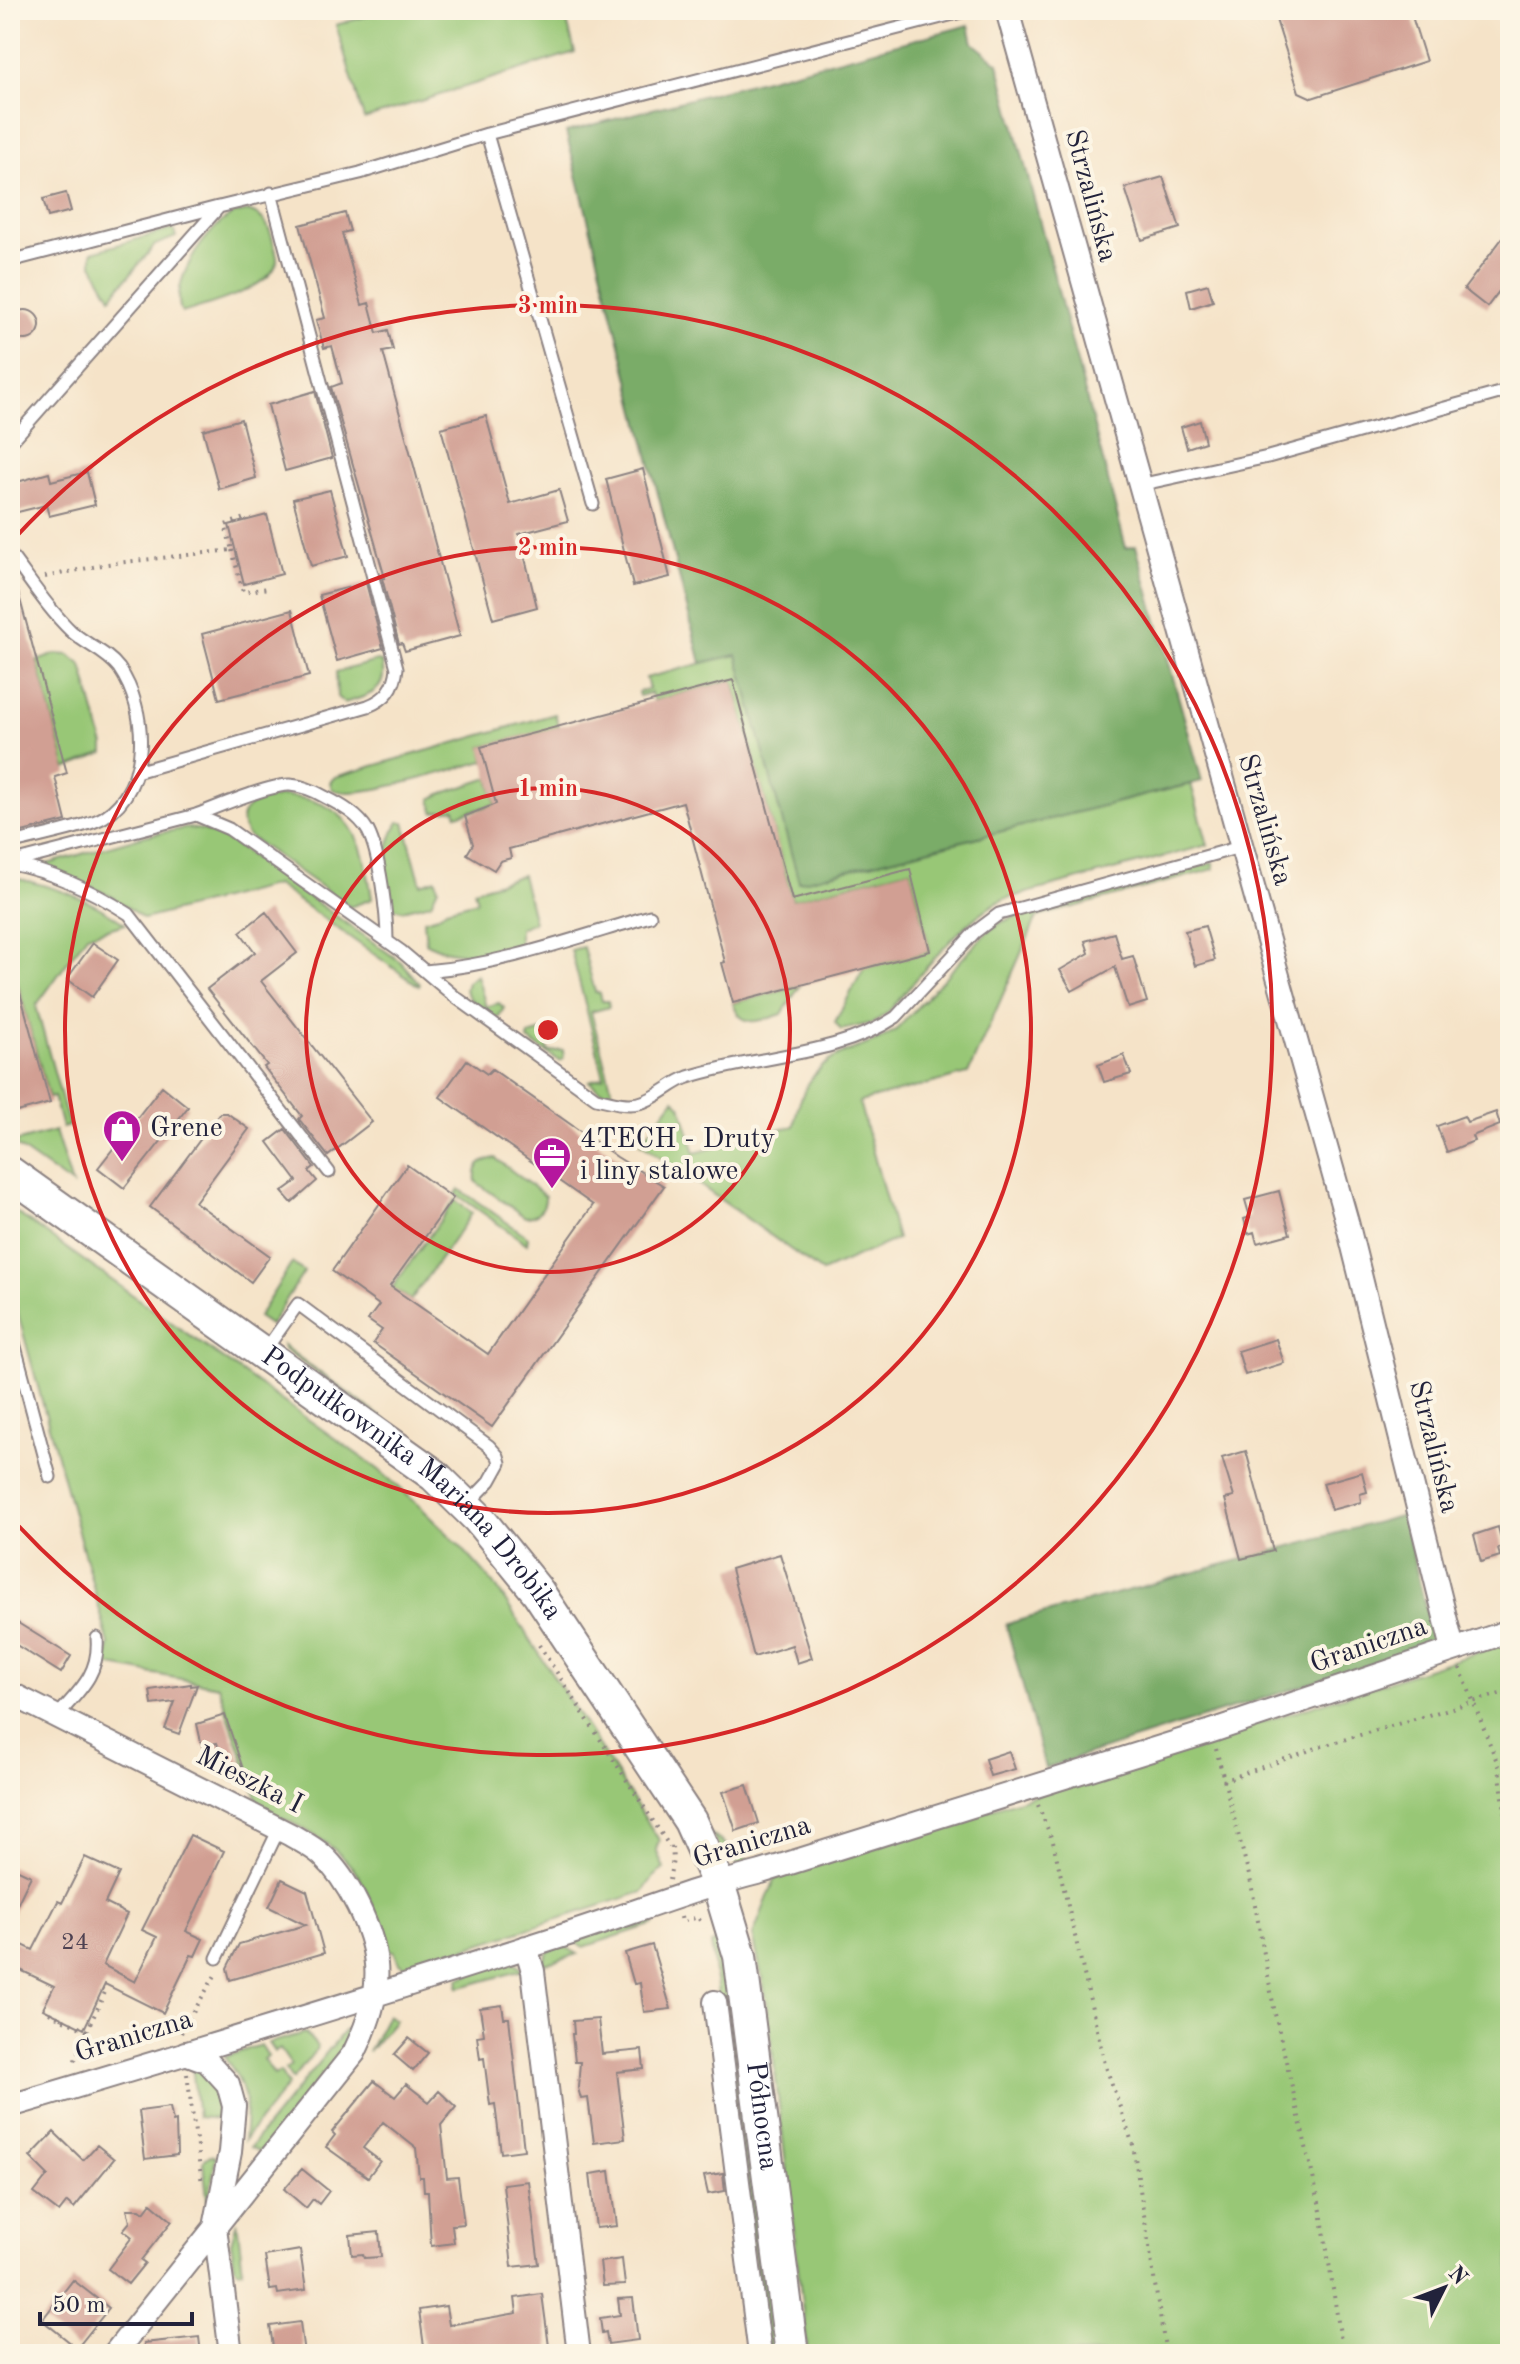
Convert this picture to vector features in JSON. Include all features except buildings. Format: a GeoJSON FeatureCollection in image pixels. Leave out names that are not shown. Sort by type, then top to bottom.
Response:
{"type":"FeatureCollection","features":[{"type":"Feature","properties":{"kind":"main road","name":"Podpułkownika Mariana Drobika"},"geometry":{"type":"LineString","coordinates":[[10,1173],[434,1475],[466,1506],[512,1557],[547,1604],[690,1821],[718,1883]]}},
{"type":"Feature","properties":{"kind":"main road","name":"Północna"},"geometry":{"type":"LineString","coordinates":[[718,1883],[740,1956],[792,2354]]}},
{"type":"Feature","properties":{"kind":"street","name":"Strzalińska"},"geometry":{"type":"LineString","coordinates":[[1007,10],[1347,1222],[1453,1649]]}},
{"type":"Feature","properties":{"kind":"street","name":"Graniczna"},"geometry":{"type":"LineString","coordinates":[[10,2106],[1212,1731],[1510,1631]]}},
{"type":"Feature","properties":{"kind":"street","name":"Mieszka I"},"geometry":{"type":"LineString","coordinates":[[10,1693],[279,1829],[320,1853],[341,1875],[360,1909],[376,1963],[375,1994],[366,2030],[354,2053],[114,2354]]}},
{"type":"Feature","properties":{"kind":"street"},"geometry":{"type":"LineString","coordinates":[[526,1947],[533,1971],[579,2354]]}},
{"type":"Feature","properties":{"kind":"street","name":"Północna"},"geometry":{"type":"LineString","coordinates":[[715,2002],[760,2354]]}},
{"type":"Feature","properties":{"kind":"street"},"geometry":{"type":"LineString","coordinates":[[183,2054],[207,2061],[224,2079],[234,2106],[230,2152],[215,2227],[231,2354]]}},
{"type":"Feature","properties":{"kind":"lane"},"geometry":{"type":"LineString","coordinates":[[10,261],[360,173],[487,134],[969,10]]}},
{"type":"Feature","properties":{"kind":"lane"},"geometry":{"type":"LineString","coordinates":[[487,134],[593,504]]}},
{"type":"Feature","properties":{"kind":"lane"},"geometry":{"type":"LineString","coordinates":[[136,772],[368,706],[383,699],[396,679],[397,668],[271,193]]}},
{"type":"Feature","properties":{"kind":"lane"},"geometry":{"type":"LineString","coordinates":[[10,443],[219,207]]}},
{"type":"Feature","properties":{"kind":"lane"},"geometry":{"type":"LineString","coordinates":[[1139,485],[1268,457],[1510,390]]}},
{"type":"Feature","properties":{"kind":"lane"},"geometry":{"type":"LineString","coordinates":[[10,554],[71,631],[107,656],[130,686],[138,717],[141,750],[136,772],[115,808],[102,818],[10,844]]}},
{"type":"Feature","properties":{"kind":"lane"},"geometry":{"type":"LineString","coordinates":[[10,863],[196,815],[288,785],[311,789],[344,807],[363,824],[371,838],[387,913],[387,941]]}},
{"type":"Feature","properties":{"kind":"lane"},"geometry":{"type":"LineString","coordinates":[[196,815],[229,829],[387,941],[454,996],[596,1098],[623,1104],[640,1103],[685,1078],[855,1038],[882,1026],[896,1017],[975,932],[999,914],[1240,847]]}},
{"type":"Feature","properties":{"kind":"lane"},"geometry":{"type":"LineString","coordinates":[[10,863],[58,877],[103,897],[129,914],[329,1172]]}},
{"type":"Feature","properties":{"kind":"lane"},"geometry":{"type":"LineString","coordinates":[[425,971],[497,962],[650,916]]}},
{"type":"Feature","properties":{"kind":"lane"},"geometry":{"type":"LineString","coordinates":[[264,1353],[298,1304],[489,1446],[500,1463],[490,1481],[466,1506]]}},
{"type":"Feature","properties":{"kind":"lane"},"geometry":{"type":"LineString","coordinates":[[10,1328],[50,1477]]}},
{"type":"Feature","properties":{"kind":"lane"},"geometry":{"type":"LineString","coordinates":[[57,1716],[89,1679],[98,1657],[97,1638]]}},
{"type":"Feature","properties":{"kind":"lane"},"geometry":{"type":"LineString","coordinates":[[218,1962],[279,1829]]}},
{"type":"Feature","properties":{"kind":"path"},"geometry":{"type":"LineString","coordinates":[[247,517],[225,525],[243,592],[268,588]]}},
{"type":"Feature","properties":{"kind":"path"},"geometry":{"type":"LineString","coordinates":[[31,582],[107,564],[232,550]]}},
{"type":"Feature","properties":{"kind":"path"},"geometry":{"type":"LineString","coordinates":[[536,1639],[670,1847],[673,1860],[668,1877],[672,1887]]}},
{"type":"Feature","properties":{"kind":"path"},"geometry":{"type":"LineString","coordinates":[[1453,1649],[1499,1767],[1510,1850]]}},
{"type":"Feature","properties":{"kind":"path"},"geometry":{"type":"LineString","coordinates":[[1223,1781],[1319,1747],[1510,1691]]}},
{"type":"Feature","properties":{"kind":"path"},"geometry":{"type":"LineString","coordinates":[[1212,1731],[1251,1883],[1275,2014],[1321,2211],[1343,2354]]}},
{"type":"Feature","properties":{"kind":"path"},"geometry":{"type":"LineString","coordinates":[[1031,1786],[1053,1842],[1105,2064],[1133,2145],[1166,2354]]}},
{"type":"Feature","properties":{"kind":"path"},"geometry":{"type":"LineString","coordinates":[[670,1847],[681,1843]]}},
{"type":"Feature","properties":{"kind":"path"},"geometry":{"type":"LineString","coordinates":[[678,1908],[682,1922],[698,1917],[703,1929]]}},
{"type":"Feature","properties":{"kind":"path"},"geometry":{"type":"LineString","coordinates":[[198,2147],[181,2034],[218,1962]]}},
{"type":"Feature","properties":{"kind":"path"},"geometry":{"type":"LineString","coordinates":[[69,2075],[107,1988]]}},
{"type":"Feature","properties":{"kind":"path"},"geometry":{"type":"LineString","coordinates":[[49,2013],[87,2031]]}},
{"type":"Feature","properties":{"kind":"green space"},"geometry":{"type":"Polygon","coordinates":[[[388,10],[564,10],[575,52],[364,119],[336,25],[388,10]]]}},
{"type":"Feature","properties":{"kind":"green space"},"geometry":{"type":"Polygon","coordinates":[[[969,25],[973,43],[998,63],[1126,548],[1136,546],[1202,781],[799,882],[737,655],[701,663],[566,132],[969,25]]]}},
{"type":"Feature","properties":{"kind":"green space"},"geometry":{"type":"Polygon","coordinates":[[[248,211],[261,217],[270,232],[277,258],[273,271],[251,288],[182,313],[180,288],[191,259],[220,223],[236,213],[248,211]]]}},
{"type":"Feature","properties":{"kind":"green space"},"geometry":{"type":"Polygon","coordinates":[[[173,229],[176,237],[155,245],[111,297],[92,264],[92,252],[173,229]]]}},
{"type":"Feature","properties":{"kind":"green space"},"geometry":{"type":"Polygon","coordinates":[[[56,654],[69,655],[82,665],[104,746],[104,753],[66,769],[37,661],[56,654]]]}},
{"type":"Feature","properties":{"kind":"green space"},"geometry":{"type":"Polygon","coordinates":[[[737,654],[800,881],[1191,784],[1208,845],[1004,899],[956,935],[887,1013],[873,1023],[841,1030],[835,1022],[864,968],[930,951],[910,869],[792,900],[733,680],[654,701],[651,693],[639,696],[638,692],[649,689],[646,678],[737,654]]]}},
{"type":"Feature","properties":{"kind":"green space"},"geometry":{"type":"Polygon","coordinates":[[[382,662],[383,672],[375,691],[344,703],[337,697],[336,672],[382,662]]]}},
{"type":"Feature","properties":{"kind":"green space"},"geometry":{"type":"Polygon","coordinates":[[[555,714],[559,727],[482,747],[485,761],[383,788],[344,792],[332,789],[330,782],[335,777],[555,714]]]}},
{"type":"Feature","properties":{"kind":"green space"},"geometry":{"type":"Polygon","coordinates":[[[489,778],[496,804],[457,815],[455,809],[434,812],[431,799],[489,778]]]}},
{"type":"Feature","properties":{"kind":"green space"},"geometry":{"type":"Polygon","coordinates":[[[283,796],[324,805],[339,814],[350,826],[364,858],[372,899],[350,907],[247,835],[242,817],[245,811],[257,802],[283,796]]]}},
{"type":"Feature","properties":{"kind":"green space"},"geometry":{"type":"Polygon","coordinates":[[[399,822],[404,822],[421,884],[436,879],[438,888],[431,903],[402,910],[394,908],[391,903],[386,872],[387,852],[399,822]]]}},
{"type":"Feature","properties":{"kind":"green space"},"geometry":{"type":"Polygon","coordinates":[[[187,828],[204,830],[231,842],[401,962],[419,986],[276,885],[144,919],[111,896],[44,865],[144,836],[187,828]]]}},
{"type":"Feature","properties":{"kind":"green space"},"geometry":{"type":"Polygon","coordinates":[[[1213,863],[1214,869],[1037,917],[968,1074],[859,1102],[897,1239],[822,1272],[641,1143],[674,1099],[681,1105],[695,1153],[794,1126],[803,1094],[821,1068],[840,1055],[877,1041],[897,1029],[987,932],[1002,922],[1213,863]]]}},
{"type":"Feature","properties":{"kind":"green space"},"geometry":{"type":"Polygon","coordinates":[[[522,875],[534,922],[519,928],[519,945],[495,951],[461,953],[426,943],[424,920],[438,916],[446,909],[477,901],[474,890],[522,875]]]}},
{"type":"Feature","properties":{"kind":"green space"},"geometry":{"type":"Polygon","coordinates":[[[10,877],[70,894],[125,924],[87,935],[36,1006],[69,1126],[62,1128],[54,1097],[49,1098],[10,956],[10,877]]]}},
{"type":"Feature","properties":{"kind":"green space"},"geometry":{"type":"Polygon","coordinates":[[[583,947],[595,992],[600,993],[602,1001],[608,1001],[609,1007],[591,1012],[613,1094],[599,1090],[589,1081],[604,1077],[571,950],[583,947]]]}},
{"type":"Feature","properties":{"kind":"green space"},"geometry":{"type":"Polygon","coordinates":[[[477,975],[486,1007],[499,1003],[504,1008],[496,1018],[470,999],[465,990],[467,982],[477,975]]]}},
{"type":"Feature","properties":{"kind":"green space"},"geometry":{"type":"Polygon","coordinates":[[[800,986],[782,1014],[767,1019],[747,1020],[741,1017],[733,1003],[800,986]]]}},
{"type":"Feature","properties":{"kind":"green space"},"geometry":{"type":"Polygon","coordinates":[[[542,1031],[549,1052],[563,1050],[564,1058],[560,1061],[528,1040],[529,1035],[542,1031]]]}},
{"type":"Feature","properties":{"kind":"green space"},"geometry":{"type":"Polygon","coordinates":[[[55,1131],[72,1185],[12,1143],[55,1131]]]}},
{"type":"Feature","properties":{"kind":"green space"},"geometry":{"type":"Polygon","coordinates":[[[495,1158],[545,1196],[537,1214],[525,1217],[476,1182],[479,1166],[495,1158]]]}},
{"type":"Feature","properties":{"kind":"green space"},"geometry":{"type":"Polygon","coordinates":[[[459,1189],[528,1237],[527,1244],[456,1194],[459,1189]]]}},
{"type":"Feature","properties":{"kind":"green space"},"geometry":{"type":"Polygon","coordinates":[[[455,1200],[472,1213],[411,1300],[392,1288],[455,1200]]]}},
{"type":"Feature","properties":{"kind":"green space"},"geometry":{"type":"Polygon","coordinates":[[[10,1208],[378,1469],[469,1556],[497,1588],[659,1840],[656,1850],[664,1869],[654,1876],[643,1892],[407,1967],[399,1963],[394,1951],[387,1950],[368,1892],[344,1858],[290,1821],[260,1807],[218,1686],[106,1665],[109,1644],[10,1285],[10,1208]]]}},
{"type":"Feature","properties":{"kind":"green space"},"geometry":{"type":"Polygon","coordinates":[[[292,1263],[304,1272],[270,1325],[258,1317],[292,1263]]]}},
{"type":"Feature","properties":{"kind":"green space"},"geometry":{"type":"Polygon","coordinates":[[[282,1345],[439,1459],[283,1349],[282,1345]]]}},
{"type":"Feature","properties":{"kind":"green space"},"geometry":{"type":"Polygon","coordinates":[[[1403,1515],[1434,1644],[1045,1768],[1006,1624],[1403,1515]]]}},
{"type":"Feature","properties":{"kind":"green space"},"geometry":{"type":"Polygon","coordinates":[[[1510,1642],[1510,2354],[808,2354],[767,2002],[753,1935],[775,1879],[1510,1642]]]}},
{"type":"Feature","properties":{"kind":"green space"},"geometry":{"type":"Polygon","coordinates":[[[712,1835],[750,1862],[749,1865],[735,1863],[725,1857],[712,1835]]]}},
{"type":"Feature","properties":{"kind":"green space"},"geometry":{"type":"Polygon","coordinates":[[[649,1917],[654,1924],[584,1947],[572,1941],[649,1917]]]}},
{"type":"Feature","properties":{"kind":"green space"},"geometry":{"type":"Polygon","coordinates":[[[718,1941],[729,1989],[782,2354],[768,2354],[711,1944],[718,1941]]]}},
{"type":"Feature","properties":{"kind":"green space"},"geometry":{"type":"Polygon","coordinates":[[[561,1945],[578,1954],[541,1965],[548,1952],[561,1945]]]}},
{"type":"Feature","properties":{"kind":"green space"},"geometry":{"type":"Polygon","coordinates":[[[507,1963],[516,1964],[523,1970],[458,1988],[459,1978],[507,1963]]]}},
{"type":"Feature","properties":{"kind":"green space"},"geometry":{"type":"Polygon","coordinates":[[[387,2015],[395,2020],[368,2052],[387,2015]]]}},
{"type":"Feature","properties":{"kind":"green space"},"geometry":{"type":"Polygon","coordinates":[[[345,2030],[346,2042],[335,2060],[260,2152],[250,2147],[345,2030]]]}},
{"type":"Feature","properties":{"kind":"green space"},"geometry":{"type":"Polygon","coordinates":[[[305,2033],[318,2047],[292,2080],[285,2069],[291,2065],[280,2049],[275,2052],[269,2043],[305,2033]]]}},
{"type":"Feature","properties":{"kind":"green space"},"geometry":{"type":"Polygon","coordinates":[[[261,2045],[268,2056],[263,2059],[274,2075],[280,2072],[288,2085],[244,2140],[244,2096],[237,2077],[224,2057],[261,2045]]]}},
{"type":"Feature","properties":{"kind":"green space"},"geometry":{"type":"Polygon","coordinates":[[[192,2066],[215,2088],[223,2119],[198,2117],[192,2066]]]}},
{"type":"Feature","properties":{"kind":"green space"},"geometry":{"type":"Polygon","coordinates":[[[210,2155],[216,2156],[208,2206],[203,2161],[210,2155]]]}},
{"type":"Feature","properties":{"kind":"green space"},"geometry":{"type":"Polygon","coordinates":[[[237,2221],[243,2270],[235,2267],[231,2243],[237,2221]]]}},
{"type":"Feature","properties":{"kind":"place","name":"Grene"},"geometry":{"type":"Point","coordinates":[122,1163]}},
{"type":"Feature","properties":{"kind":"place","name":"4TECH - Druty i liny stalowe"},"geometry":{"type":"Point","coordinates":[552,1190]}}]}
